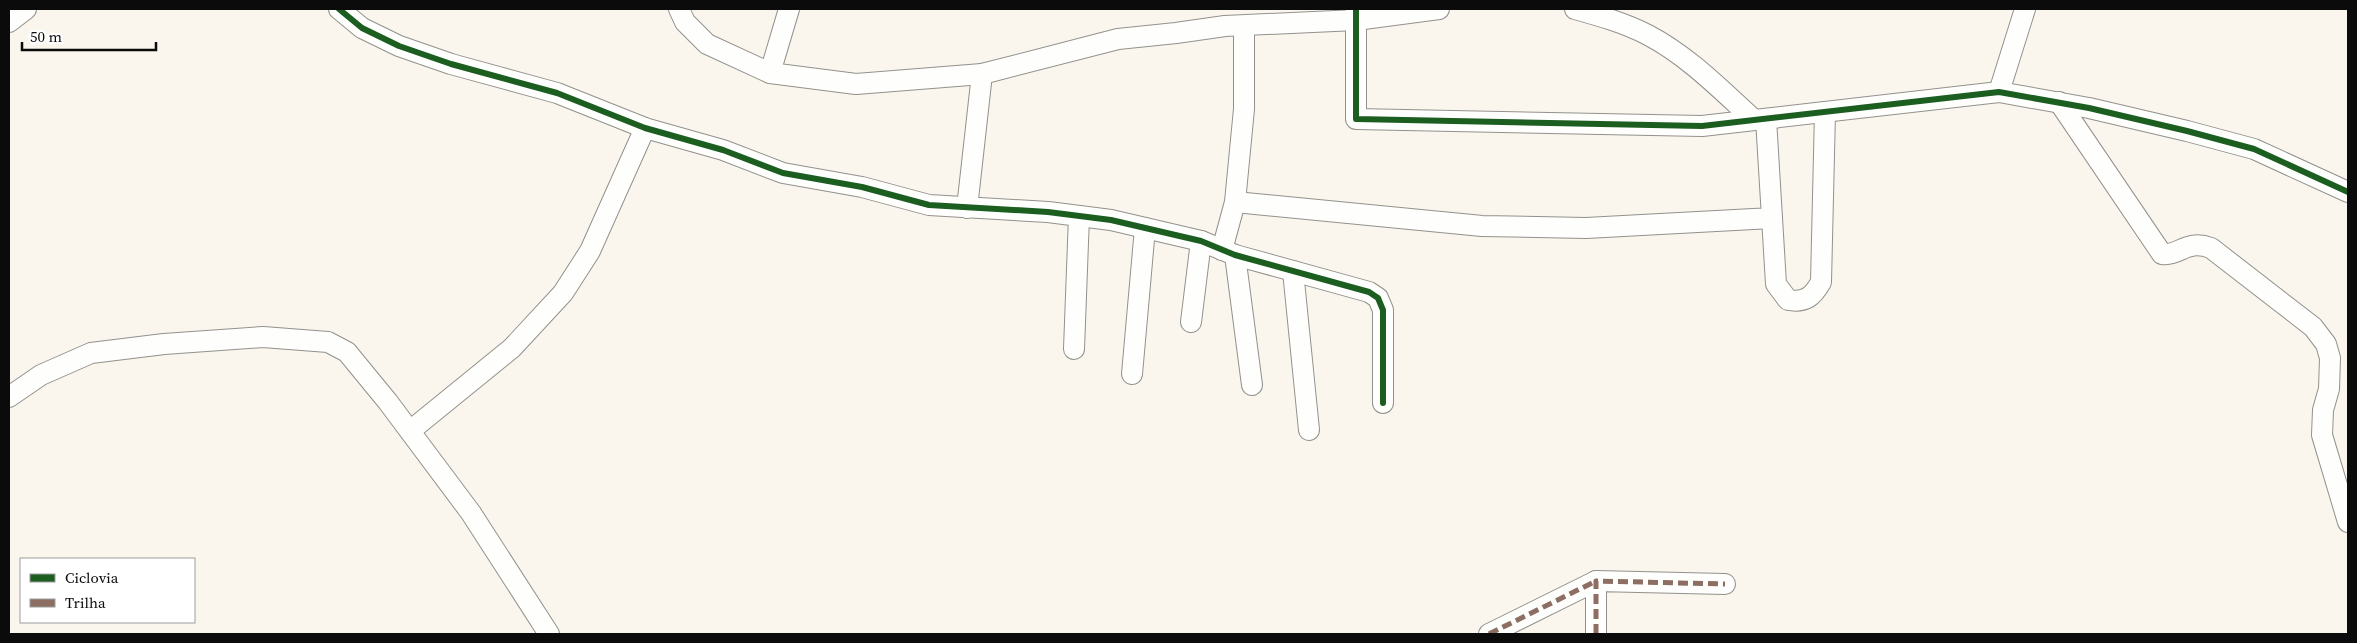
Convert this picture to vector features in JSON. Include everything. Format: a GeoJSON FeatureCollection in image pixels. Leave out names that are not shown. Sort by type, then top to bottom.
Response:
{"type":"FeatureCollection","features":[{"type":"Feature","properties":{"kind":"street"},"geometry":{"type":"LineString","coordinates":[[9,22],[26,9]]}},
{"type":"Feature","properties":{"kind":"street"},"geometry":{"type":"LineString","coordinates":[[338,9],[362,28],[399,46],[451,64],[557,93],[645,128],[723,150],[782,173],[862,187],[930,205],[1079,216],[1145,228],[1201,242],[1228,252],[1369,292],[1382,303],[1384,350],[1383,403]]}},
{"type":"Feature","properties":{"kind":"street"},"geometry":{"type":"LineString","coordinates":[[679,9],[685,22],[707,44],[770,73],[856,84],[982,74],[1118,39],[1176,34],[1223,17],[1244,26],[1356,14],[1440,9]]}},
{"type":"Feature","properties":{"kind":"street"},"geometry":{"type":"LineString","coordinates":[[770,73],[789,9]]}},
{"type":"Feature","properties":{"kind":"street"},"geometry":{"type":"LineString","coordinates":[[1575,9],[1629,26],[1671,49],[1695,66],[1759,119],[1772,218],[1776,284],[1788,300],[1797,302],[1808,299],[1814,294],[1821,282],[1825,112]]}},
{"type":"Feature","properties":{"kind":"street"},"geometry":{"type":"LineString","coordinates":[[2000,92],[2025,9]]}},
{"type":"Feature","properties":{"kind":"street"},"geometry":{"type":"LineString","coordinates":[[1356,14],[1356,119],[1702,126],[2000,92],[2059,102],[2187,131],[2254,149],[2348,192]]}},
{"type":"Feature","properties":{"kind":"street"},"geometry":{"type":"LineString","coordinates":[[1244,26],[1244,109],[1228,252],[1252,384]]}},
{"type":"Feature","properties":{"kind":"street"},"geometry":{"type":"LineString","coordinates":[[967,208],[982,74]]}},
{"type":"Feature","properties":{"kind":"street"},"geometry":{"type":"LineString","coordinates":[[2059,102],[2162,254],[2168,254],[2192,244],[2211,248],[2320,335],[2330,358],[2328,390],[2323,410],[2322,435],[2348,522]]}},
{"type":"Feature","properties":{"kind":"street"},"geometry":{"type":"LineString","coordinates":[[410,431],[506,353],[563,293],[590,251],[645,128]]}},
{"type":"Feature","properties":{"kind":"street"},"geometry":{"type":"LineString","coordinates":[[1235,202],[1482,226],[1586,228],[1772,218]]}},
{"type":"Feature","properties":{"kind":"street"},"geometry":{"type":"LineString","coordinates":[[1074,349],[1079,216]]}},
{"type":"Feature","properties":{"kind":"street"},"geometry":{"type":"LineString","coordinates":[[1132,374],[1145,228]]}},
{"type":"Feature","properties":{"kind":"street"},"geometry":{"type":"LineString","coordinates":[[1191,322],[1201,242]]}},
{"type":"Feature","properties":{"kind":"street"},"geometry":{"type":"LineString","coordinates":[[1293,271],[1309,430]]}},
{"type":"Feature","properties":{"kind":"street"},"geometry":{"type":"LineString","coordinates":[[9,397],[40,375],[90,353],[164,344],[263,337],[328,342],[347,352],[363,369],[410,431],[471,513],[549,634]]}},
{"type":"Feature","properties":{"kind":"street"},"geometry":{"type":"LineString","coordinates":[[1596,581],[1596,634]]}},
{"type":"Feature","properties":{"kind":"street"},"geometry":{"type":"LineString","coordinates":[[1489,634],[1596,581],[1725,584]]}},
{"type":"Feature","properties":{"kind":"marked path"},"geometry":{"type":"LineString","coordinates":[[1489,634],[1596,581]]}},
{"type":"Feature","properties":{"kind":"marked path"},"geometry":{"type":"LineString","coordinates":[[1596,634],[1596,581],[1725,584]]}},
{"type":"Feature","properties":{"kind":"cycle path"},"geometry":{"type":"LineString","coordinates":[[339,9],[362,28],[399,46],[451,64],[557,93],[645,128],[723,150],[783,173],[862,187],[929,205],[1048,212],[1111,220],[1201,241],[1235,255],[1369,292],[1378,298],[1383,310],[1383,403]]}},
{"type":"Feature","properties":{"kind":"cycle path"},"geometry":{"type":"LineString","coordinates":[[1356,9],[1356,119],[1702,126],[1999,92],[2089,108],[2254,149],[2348,192]]}}]}
